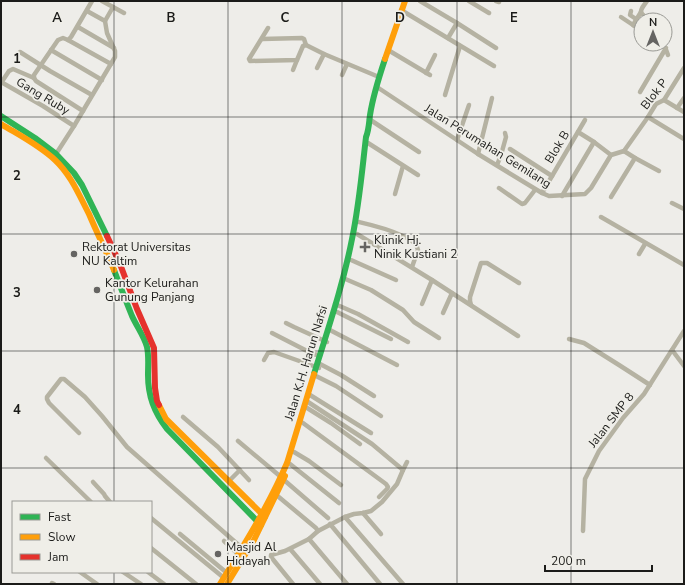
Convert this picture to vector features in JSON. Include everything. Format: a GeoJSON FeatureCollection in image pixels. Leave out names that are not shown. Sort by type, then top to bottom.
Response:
{"type":"FeatureCollection","features":[{"type":"Feature","properties":{"kind":"main road","name":"Jalan K.H. Harun Nafsi"},"geometry":{"type":"LineString","coordinates":[[345,278],[358,213],[368,143],[369,119],[379,77],[405,1]]}},
{"type":"Feature","properties":{"kind":"main road"},"geometry":{"type":"LineString","coordinates":[[1,116],[35,138],[56,154],[74,173],[82,185],[103,236],[133,318],[141,333],[148,352],[148,378],[150,394],[158,418],[167,429],[259,522]]}},
{"type":"Feature","properties":{"kind":"main road"},"geometry":{"type":"LineString","coordinates":[[1,124],[31,142],[59,164],[74,184],[120,264],[154,348],[155,388],[157,401],[166,418],[263,515]]}},
{"type":"Feature","properties":{"kind":"main road","name":"Jalan K.H. Harun Nafsi"},"geometry":{"type":"LineString","coordinates":[[224,578],[275,494],[290,464],[294,452],[303,423],[306,405],[316,376],[320,356],[330,330],[351,260],[359,222],[358,213],[366,137],[368,133]]}},
{"type":"Feature","properties":{"kind":"main road","name":"Jalan K.H. Harun Nafsi"},"geometry":{"type":"LineString","coordinates":[[282,479],[326,341]]}},
{"type":"Feature","properties":{"kind":"main road","name":"Jalan K.H. Harun Nafsi"},"geometry":{"type":"LineString","coordinates":[[227,584],[254,540],[259,522]]}},
{"type":"Feature","properties":{"kind":"street"},"geometry":{"type":"LineString","coordinates":[[68,40],[78,27],[92,1]]}},
{"type":"Feature","properties":{"kind":"street"},"geometry":{"type":"LineString","coordinates":[[102,1],[124,13]]}},
{"type":"Feature","properties":{"kind":"street"},"geometry":{"type":"LineString","coordinates":[[420,1],[496,48]]}},
{"type":"Feature","properties":{"kind":"street"},"geometry":{"type":"LineString","coordinates":[[469,1],[489,13]]}},
{"type":"Feature","properties":{"kind":"street"},"geometry":{"type":"LineString","coordinates":[[641,12],[647,1]]}},
{"type":"Feature","properties":{"kind":"street"},"geometry":{"type":"LineString","coordinates":[[56,154],[115,57],[116,54],[107,33],[105,22],[113,7]]}},
{"type":"Feature","properties":{"kind":"street"},"geometry":{"type":"LineString","coordinates":[[401,10],[494,66]]}},
{"type":"Feature","properties":{"kind":"street"},"geometry":{"type":"LineString","coordinates":[[630,10],[630,15],[633,17]]}},
{"type":"Feature","properties":{"kind":"street"},"geometry":{"type":"LineString","coordinates":[[86,11],[105,22]]}},
{"type":"Feature","properties":{"kind":"street"},"geometry":{"type":"LineString","coordinates":[[621,17],[633,25]]}},
{"type":"Feature","properties":{"kind":"street"},"geometry":{"type":"LineString","coordinates":[[448,38],[457,23]]}},
{"type":"Feature","properties":{"kind":"street"},"geometry":{"type":"LineString","coordinates":[[78,27],[114,48]]}},
{"type":"Feature","properties":{"kind":"street"},"geometry":{"type":"LineString","coordinates":[[268,28],[249,59],[250,61],[297,60]]}},
{"type":"Feature","properties":{"kind":"street"},"geometry":{"type":"LineString","coordinates":[[264,34],[277,39]]}},
{"type":"Feature","properties":{"kind":"street"},"geometry":{"type":"LineString","coordinates":[[34,78],[34,75],[58,40],[63,38],[111,64]]}},
{"type":"Feature","properties":{"kind":"street"},"geometry":{"type":"LineString","coordinates":[[262,39],[302,38],[304,39],[306,45],[379,77]]}},
{"type":"Feature","properties":{"kind":"street"},"geometry":{"type":"LineString","coordinates":[[293,70],[303,46],[306,45]]}},
{"type":"Feature","properties":{"kind":"street"},"geometry":{"type":"LineString","coordinates":[[445,95],[460,46]]}},
{"type":"Feature","properties":{"kind":"street"},"geometry":{"type":"LineString","coordinates":[[51,50],[102,80]]}},
{"type":"Feature","properties":{"kind":"street"},"geometry":{"type":"LineString","coordinates":[[388,50],[428,74],[435,55]]}},
{"type":"Feature","properties":{"kind":"street"},"geometry":{"type":"LineString","coordinates":[[20,52],[92,95]]}},
{"type":"Feature","properties":{"kind":"street"},"geometry":{"type":"LineString","coordinates":[[640,92],[664,52]]}},
{"type":"Feature","properties":{"kind":"street"},"geometry":{"type":"LineString","coordinates":[[317,68],[324,54]]}},
{"type":"Feature","properties":{"kind":"street"},"geometry":{"type":"LineString","coordinates":[[342,75],[347,64]]}},
{"type":"Feature","properties":{"kind":"street"},"geometry":{"type":"LineString","coordinates":[[1,83],[11,69],[13,69],[34,78],[36,81],[83,111]]}},
{"type":"Feature","properties":{"kind":"street","name":"Blok P"},"geometry":{"type":"LineString","coordinates":[[624,151],[656,104],[664,100],[683,71]]}},
{"type":"Feature","properties":{"kind":"street","name":"Gang Ruby"},"geometry":{"type":"LineString","coordinates":[[1,83],[43,106],[74,126]]}},
{"type":"Feature","properties":{"kind":"street","name":"Jalan Perumahan Gemilang"},"geometry":{"type":"LineString","coordinates":[[377,87],[478,154],[535,190],[549,196],[587,193],[612,155]]}},
{"type":"Feature","properties":{"kind":"street"},"geometry":{"type":"LineString","coordinates":[[478,154],[492,98]]}},
{"type":"Feature","properties":{"kind":"street"},"geometry":{"type":"LineString","coordinates":[[677,108],[684,98]]}},
{"type":"Feature","properties":{"kind":"street"},"geometry":{"type":"LineString","coordinates":[[664,100],[684,112]]}},
{"type":"Feature","properties":{"kind":"street"},"geometry":{"type":"LineString","coordinates":[[457,140],[469,105]]}},
{"type":"Feature","properties":{"kind":"street"},"geometry":{"type":"LineString","coordinates":[[648,117],[684,138]]}},
{"type":"Feature","properties":{"kind":"street"},"geometry":{"type":"LineString","coordinates":[[369,119],[419,152]]}},
{"type":"Feature","properties":{"kind":"street","name":"Blok B"},"geometry":{"type":"LineString","coordinates":[[542,193],[584,120]]}},
{"type":"Feature","properties":{"kind":"street"},"geometry":{"type":"LineString","coordinates":[[578,132],[612,155],[624,151],[659,170]]}},
{"type":"Feature","properties":{"kind":"street"},"geometry":{"type":"LineString","coordinates":[[499,167],[506,136],[505,133]]}},
{"type":"Feature","properties":{"kind":"street"},"geometry":{"type":"LineString","coordinates":[[562,196],[594,142]]}},
{"type":"Feature","properties":{"kind":"street"},"geometry":{"type":"LineString","coordinates":[[368,143],[418,175]]}},
{"type":"Feature","properties":{"kind":"street"},"geometry":{"type":"LineString","coordinates":[[510,149],[552,176]]}},
{"type":"Feature","properties":{"kind":"street"},"geometry":{"type":"LineString","coordinates":[[611,197],[635,158]]}},
{"type":"Feature","properties":{"kind":"street"},"geometry":{"type":"LineString","coordinates":[[395,194],[403,166]]}},
{"type":"Feature","properties":{"kind":"street"},"geometry":{"type":"LineString","coordinates":[[499,188],[522,204],[525,204],[535,190]]}},
{"type":"Feature","properties":{"kind":"street"},"geometry":{"type":"LineString","coordinates":[[672,203],[684,209]]}},
{"type":"Feature","properties":{"kind":"street"},"geometry":{"type":"LineString","coordinates":[[601,218],[684,265]]}},
{"type":"Feature","properties":{"kind":"street"},"geometry":{"type":"LineString","coordinates":[[359,222],[389,229],[416,245],[418,250],[412,267]]}},
{"type":"Feature","properties":{"kind":"street"},"geometry":{"type":"LineString","coordinates":[[357,234],[412,267],[518,336]]}},
{"type":"Feature","properties":{"kind":"street"},"geometry":{"type":"LineString","coordinates":[[639,254],[645,244]]}},
{"type":"Feature","properties":{"kind":"street"},"geometry":{"type":"LineString","coordinates":[[351,260],[396,280]]}},
{"type":"Feature","properties":{"kind":"street"},"geometry":{"type":"LineString","coordinates":[[472,306],[470,297],[481,263],[487,263],[519,283]]}},
{"type":"Feature","properties":{"kind":"street"},"geometry":{"type":"LineString","coordinates":[[345,278],[371,290],[403,310],[414,322],[439,338]]}},
{"type":"Feature","properties":{"kind":"street"},"geometry":{"type":"LineString","coordinates":[[422,304],[432,280]]}},
{"type":"Feature","properties":{"kind":"street"},"geometry":{"type":"LineString","coordinates":[[443,313],[452,293]]}},
{"type":"Feature","properties":{"kind":"street"},"geometry":{"type":"LineString","coordinates":[[337,307],[391,339]]}},
{"type":"Feature","properties":{"kind":"street"},"geometry":{"type":"LineString","coordinates":[[337,307],[358,314],[408,342]]}},
{"type":"Feature","properties":{"kind":"street"},"geometry":{"type":"LineString","coordinates":[[286,323],[326,341]]}},
{"type":"Feature","properties":{"kind":"street"},"geometry":{"type":"LineString","coordinates":[[330,330],[397,365]]}},
{"type":"Feature","properties":{"kind":"street","name":"Jalan SMP 8"},"geometry":{"type":"LineString","coordinates":[[583,532],[585,479],[598,450],[622,418],[644,394],[684,331]]}},
{"type":"Feature","properties":{"kind":"street"},"geometry":{"type":"LineString","coordinates":[[272,333],[304,350],[320,356]]}},
{"type":"Feature","properties":{"kind":"street"},"geometry":{"type":"LineString","coordinates":[[569,339],[584,343],[650,385]]}},
{"type":"Feature","properties":{"kind":"street"},"geometry":{"type":"LineString","coordinates":[[672,350],[684,366]]}},
{"type":"Feature","properties":{"kind":"street"},"geometry":{"type":"LineString","coordinates":[[264,360],[268,353],[274,352],[318,366],[342,375],[374,396]]}},
{"type":"Feature","properties":{"kind":"street"},"geometry":{"type":"LineString","coordinates":[[316,376],[336,386],[381,416]]}},
{"type":"Feature","properties":{"kind":"street"},"geometry":{"type":"LineString","coordinates":[[79,433],[49,403],[47,399],[47,396],[61,379],[64,379],[85,397],[128,447],[240,551]]}},
{"type":"Feature","properties":{"kind":"street"},"geometry":{"type":"LineString","coordinates":[[310,395],[371,433]]}},
{"type":"Feature","properties":{"kind":"street"},"geometry":{"type":"LineString","coordinates":[[306,405],[360,444]]}},
{"type":"Feature","properties":{"kind":"street"},"geometry":{"type":"LineString","coordinates":[[306,405],[372,444],[403,470]]}},
{"type":"Feature","properties":{"kind":"street"},"geometry":{"type":"LineString","coordinates":[[183,417],[218,447],[249,480]]}},
{"type":"Feature","properties":{"kind":"street"},"geometry":{"type":"LineString","coordinates":[[303,423],[386,484],[388,487],[387,489],[379,497]]}},
{"type":"Feature","properties":{"kind":"street"},"geometry":{"type":"LineString","coordinates":[[238,441],[328,518]]}},
{"type":"Feature","properties":{"kind":"street"},"geometry":{"type":"LineString","coordinates":[[294,452],[309,461],[341,485]]}},
{"type":"Feature","properties":{"kind":"street"},"geometry":{"type":"LineString","coordinates":[[46,458],[90,501]]}},
{"type":"Feature","properties":{"kind":"street"},"geometry":{"type":"LineString","coordinates":[[293,584],[271,557],[273,554],[290,549],[309,538],[317,530],[345,517],[371,511],[398,484],[407,462]]}},
{"type":"Feature","properties":{"kind":"street"},"geometry":{"type":"LineString","coordinates":[[290,464],[339,503]]}},
{"type":"Feature","properties":{"kind":"street"},"geometry":{"type":"LineString","coordinates":[[229,481],[240,470]]}},
{"type":"Feature","properties":{"kind":"street"},"geometry":{"type":"LineString","coordinates":[[93,482],[109,501]]}},
{"type":"Feature","properties":{"kind":"street"},"geometry":{"type":"LineString","coordinates":[[275,494],[317,530]]}},
{"type":"Feature","properties":{"kind":"street"},"geometry":{"type":"LineString","coordinates":[[363,513],[381,534]]}},
{"type":"Feature","properties":{"kind":"street"},"geometry":{"type":"LineString","coordinates":[[345,517],[403,584]]}},
{"type":"Feature","properties":{"kind":"street"},"geometry":{"type":"LineString","coordinates":[[152,519],[224,578]]}},
{"type":"Feature","properties":{"kind":"street"},"geometry":{"type":"LineString","coordinates":[[330,524],[380,584]]}},
{"type":"Feature","properties":{"kind":"street"},"geometry":{"type":"LineString","coordinates":[[180,534],[224,578]]}},
{"type":"Feature","properties":{"kind":"street"},"geometry":{"type":"LineString","coordinates":[[309,538],[347,584]]}},
{"type":"Feature","properties":{"kind":"street"},"geometry":{"type":"LineString","coordinates":[[224,541],[240,551]]}},
{"type":"Feature","properties":{"kind":"street"},"geometry":{"type":"LineString","coordinates":[[152,549],[196,584]]}},
{"type":"Feature","properties":{"kind":"street"},"geometry":{"type":"LineString","coordinates":[[290,549],[320,584]]}},
{"type":"Feature","properties":{"kind":"street"},"geometry":{"type":"LineString","coordinates":[[81,573],[97,584]]}},
{"type":"Feature","properties":{"kind":"street"},"geometry":{"type":"LineString","coordinates":[[124,573],[141,584]]}},
{"type":"Feature","properties":{"kind":"street"},"geometry":{"type":"LineString","coordinates":[[149,573],[164,584]]}},
{"type":"Feature","properties":{"kind":"traffic: fast"},"geometry":{"type":"LineString","coordinates":[[314,374],[335,307],[348,256],[357,214],[371,108],[385,59]]}},
{"type":"Feature","properties":{"kind":"traffic: fast"},"geometry":{"type":"LineString","coordinates":[[1,116],[35,138],[56,154],[74,173],[82,185],[107,236]]}},
{"type":"Feature","properties":{"kind":"traffic: fast"},"geometry":{"type":"LineString","coordinates":[[114,270],[132,316],[146,343],[148,357],[148,383],[155,410],[167,429],[261,525]]}},
{"type":"Feature","properties":{"kind":"traffic: slow"},"geometry":{"type":"LineString","coordinates":[[385,59],[405,1]]}},
{"type":"Feature","properties":{"kind":"traffic: slow"},"geometry":{"type":"LineString","coordinates":[[1,124],[29,140],[55,160],[66,172],[89,214],[114,270]]}},
{"type":"Feature","properties":{"kind":"traffic: slow"},"geometry":{"type":"LineString","coordinates":[[220,584],[247,540],[280,479],[287,463],[314,374]]}},
{"type":"Feature","properties":{"kind":"traffic: slow"},"geometry":{"type":"LineString","coordinates":[[159,405],[166,419],[265,517]]}},
{"type":"Feature","properties":{"kind":"traffic: slow"},"geometry":{"type":"LineString","coordinates":[[227,584],[254,540],[285,476]]}},
{"type":"Feature","properties":{"kind":"traffic: jam"},"geometry":{"type":"LineString","coordinates":[[107,236],[154,348],[155,388],[159,405]]}},
{"type":"Feature","properties":{"kind":"place","name":"Klinik Hj. Ninik Kustiani 2"},"geometry":{"type":"Point","coordinates":[365,247]}},
{"type":"Feature","properties":{"kind":"place","name":"Rektorat Universitas NU Kaltim"},"geometry":{"type":"Point","coordinates":[74,254]}},
{"type":"Feature","properties":{"kind":"place","name":"Kantor Kelurahan Gunung Panjang"},"geometry":{"type":"Point","coordinates":[97,290]}},
{"type":"Feature","properties":{"kind":"place","name":"Masjid Al Hidayah"},"geometry":{"type":"Point","coordinates":[218,554]}}]}
